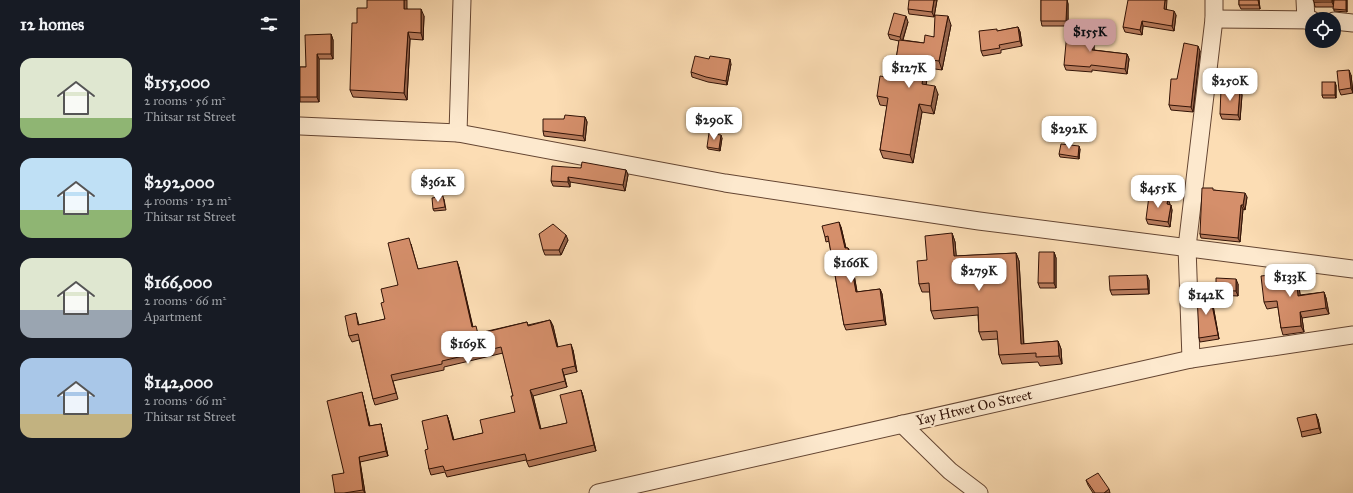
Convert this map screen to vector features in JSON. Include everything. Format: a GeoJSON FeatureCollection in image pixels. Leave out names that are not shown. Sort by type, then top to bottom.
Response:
{"type":"FeatureCollection","features":[{"type":"Feature","properties":{"kind":"street"},"geometry":{"type":"LineString","coordinates":[[458,133],[462,0]]}},
{"type":"Feature","properties":{"kind":"street"},"geometry":{"type":"LineString","coordinates":[[1191,359],[1187,247],[1214,19],[1214,0]]}},
{"type":"Feature","properties":{"kind":"street"},"geometry":{"type":"LineString","coordinates":[[1305,0],[1307,12]]}},
{"type":"Feature","properties":{"kind":"street"},"geometry":{"type":"LineString","coordinates":[[1214,19],[1305,20]]}},
{"type":"Feature","properties":{"kind":"street"},"geometry":{"type":"LineString","coordinates":[[1341,22],[1353,22]]}},
{"type":"Feature","properties":{"kind":"street"},"geometry":{"type":"LineString","coordinates":[[300,126],[458,133],[725,183],[979,221],[1353,269]]}},
{"type":"Feature","properties":{"kind":"street","name":"Yay Htwet Oo Street"},"geometry":{"type":"LineString","coordinates":[[598,493],[1191,359],[1353,335]]}},
{"type":"Feature","properties":{"kind":"street"},"geometry":{"type":"LineString","coordinates":[[902,424],[950,471],[979,493]]}},
{"type":"Feature","properties":{"kind":"building"},"geometry":{"type":"Polygon","coordinates":[[[367,0],[404,0],[404,9],[421,9],[421,33],[408,32],[404,93],[350,90],[352,23],[357,23],[357,8],[367,8],[367,0]]]}},
{"type":"Feature","properties":{"kind":"building"},"geometry":{"type":"Polygon","coordinates":[[[909,0],[934,0],[932,12],[908,9],[909,0]]]}},
{"type":"Feature","properties":{"kind":"building"},"geometry":{"type":"Polygon","coordinates":[[[1041,0],[1067,0],[1066,21],[1041,21],[1041,0]]]}},
{"type":"Feature","properties":{"kind":"building"},"geometry":{"type":"Polygon","coordinates":[[[1128,0],[1165,0],[1164,9],[1174,11],[1172,26],[1142,21],[1140,30],[1123,27],[1128,0]]]}},
{"type":"Feature","properties":{"kind":"building"},"geometry":{"type":"Polygon","coordinates":[[[1239,0],[1258,0],[1259,5],[1239,5],[1239,0]]]}},
{"type":"Feature","properties":{"kind":"building"},"geometry":{"type":"Polygon","coordinates":[[[1313,0],[1332,0],[1332,2],[1314,2],[1313,0]]]}},
{"type":"Feature","properties":{"kind":"building"},"geometry":{"type":"Polygon","coordinates":[[[1334,0],[1346,0],[1346,10],[1333,9],[1334,0]]]}},
{"type":"Feature","properties":{"kind":"building"},"geometry":{"type":"Polygon","coordinates":[[[894,13],[906,16],[900,37],[888,34],[894,13]]]}},
{"type":"Feature","properties":{"kind":"building"},"geometry":{"type":"Polygon","coordinates":[[[935,15],[948,16],[939,61],[926,58],[922,84],[935,86],[931,106],[919,104],[910,155],[880,150],[888,98],[877,96],[880,76],[892,78],[899,40],[924,43],[925,35],[934,37],[935,15]]]}},
{"type":"Feature","properties":{"kind":"building"},"geometry":{"type":"Polygon","coordinates":[[[1018,27],[1020,41],[999,45],[1000,48],[981,51],[979,31],[997,29],[997,31],[1018,27]]]}},
{"type":"Feature","properties":{"kind":"building"},"geometry":{"type":"Polygon","coordinates":[[[1067,32],[1092,34],[1092,50],[1127,54],[1125,69],[1091,65],[1090,67],[1064,65],[1067,32]]]}},
{"type":"Feature","properties":{"kind":"building"},"geometry":{"type":"Polygon","coordinates":[[[331,34],[331,54],[317,54],[317,97],[300,97],[300,67],[306,67],[305,35],[331,34]]]}},
{"type":"Feature","properties":{"kind":"building"},"geometry":{"type":"Polygon","coordinates":[[[1184,43],[1198,46],[1191,107],[1169,105],[1171,79],[1177,79],[1184,43]]]}},
{"type":"Feature","properties":{"kind":"building"},"geometry":{"type":"Polygon","coordinates":[[[695,56],[709,59],[710,56],[730,59],[726,81],[691,72],[695,56]]]}},
{"type":"Feature","properties":{"kind":"building"},"geometry":{"type":"Polygon","coordinates":[[[1349,70],[1351,88],[1339,90],[1337,71],[1349,70]]]}},
{"type":"Feature","properties":{"kind":"building"},"geometry":{"type":"Polygon","coordinates":[[[1322,82],[1335,82],[1335,95],[1322,95],[1322,82]]]}},
{"type":"Feature","properties":{"kind":"building"},"geometry":{"type":"Polygon","coordinates":[[[1221,89],[1240,90],[1238,115],[1220,114],[1221,89]]]}},
{"type":"Feature","properties":{"kind":"building"},"geometry":{"type":"Polygon","coordinates":[[[565,115],[585,117],[583,136],[543,131],[543,119],[564,119],[565,115]]]}},
{"type":"Feature","properties":{"kind":"building"},"geometry":{"type":"Polygon","coordinates":[[[709,133],[721,135],[719,149],[707,147],[709,133]]]}},
{"type":"Feature","properties":{"kind":"building"},"geometry":{"type":"Polygon","coordinates":[[[1061,144],[1079,146],[1078,157],[1059,154],[1061,144]]]}},
{"type":"Feature","properties":{"kind":"building"},"geometry":{"type":"Polygon","coordinates":[[[582,162],[626,170],[623,185],[568,177],[568,182],[551,181],[552,166],[581,168],[582,162]]]}},
{"type":"Feature","properties":{"kind":"building"},"geometry":{"type":"Polygon","coordinates":[[[1202,188],[1213,188],[1213,190],[1245,193],[1243,205],[1241,205],[1238,238],[1200,234],[1202,188]]]}},
{"type":"Feature","properties":{"kind":"building"},"geometry":{"type":"Polygon","coordinates":[[[443,196],[445,207],[433,209],[432,198],[443,196]]]}},
{"type":"Feature","properties":{"kind":"building"},"geometry":{"type":"Polygon","coordinates":[[[1149,196],[1168,199],[1167,204],[1171,205],[1168,222],[1146,219],[1149,196]]]}},
{"type":"Feature","properties":{"kind":"building"},"geometry":{"type":"Polygon","coordinates":[[[839,222],[845,248],[848,248],[856,292],[880,289],[884,320],[844,325],[828,236],[825,237],[822,226],[839,222]]]}},
{"type":"Feature","properties":{"kind":"building"},"geometry":{"type":"Polygon","coordinates":[[[553,224],[566,235],[559,250],[543,250],[539,234],[553,224]]]}},
{"type":"Feature","properties":{"kind":"building"},"geometry":{"type":"Polygon","coordinates":[[[952,233],[954,256],[1016,253],[1021,344],[1058,341],[1059,356],[1036,357],[1036,353],[999,355],[997,331],[979,332],[978,307],[931,311],[929,283],[919,284],[917,261],[927,260],[925,236],[952,233]]]}},
{"type":"Feature","properties":{"kind":"building"},"geometry":{"type":"Polygon","coordinates":[[[409,238],[418,269],[457,261],[472,327],[476,326],[478,334],[527,322],[528,326],[550,320],[557,347],[571,344],[575,366],[562,369],[565,381],[530,390],[540,429],[567,423],[560,395],[581,390],[594,445],[527,461],[525,454],[445,471],[443,466],[429,469],[425,450],[428,449],[422,421],[447,415],[453,440],[483,433],[480,420],[515,412],[511,396],[513,396],[501,347],[442,361],[442,364],[391,375],[396,393],[373,399],[358,334],[349,336],[345,316],[356,313],[358,325],[385,319],[381,303],[384,302],[381,289],[398,285],[388,243],[409,238]]]}},
{"type":"Feature","properties":{"kind":"building"},"geometry":{"type":"Polygon","coordinates":[[[1039,252],[1054,252],[1054,283],[1038,283],[1039,252]]]}},
{"type":"Feature","properties":{"kind":"building"},"geometry":{"type":"Polygon","coordinates":[[[1296,272],[1298,296],[1324,292],[1326,308],[1300,312],[1301,326],[1281,328],[1277,301],[1264,302],[1261,276],[1296,272]]]}},
{"type":"Feature","properties":{"kind":"building"},"geometry":{"type":"Polygon","coordinates":[[[1147,275],[1148,289],[1110,290],[1109,276],[1147,275]]]}},
{"type":"Feature","properties":{"kind":"building"},"geometry":{"type":"Polygon","coordinates":[[[1216,278],[1236,279],[1236,291],[1216,290],[1216,278]]]}},
{"type":"Feature","properties":{"kind":"building"},"geometry":{"type":"Polygon","coordinates":[[[1209,290],[1218,335],[1199,338],[1197,293],[1209,290]]]}},
{"type":"Feature","properties":{"kind":"building"},"geometry":{"type":"Polygon","coordinates":[[[362,392],[369,426],[381,424],[386,451],[359,457],[363,490],[335,493],[332,475],[344,473],[327,401],[362,392]]]}},
{"type":"Feature","properties":{"kind":"building"},"geometry":{"type":"Polygon","coordinates":[[[1316,414],[1319,428],[1301,432],[1297,418],[1316,414]]]}},
{"type":"Feature","properties":{"kind":"building"},"geometry":{"type":"Polygon","coordinates":[[[1098,473],[1109,489],[1104,493],[1095,493],[1086,480],[1098,473]]]}}]}
